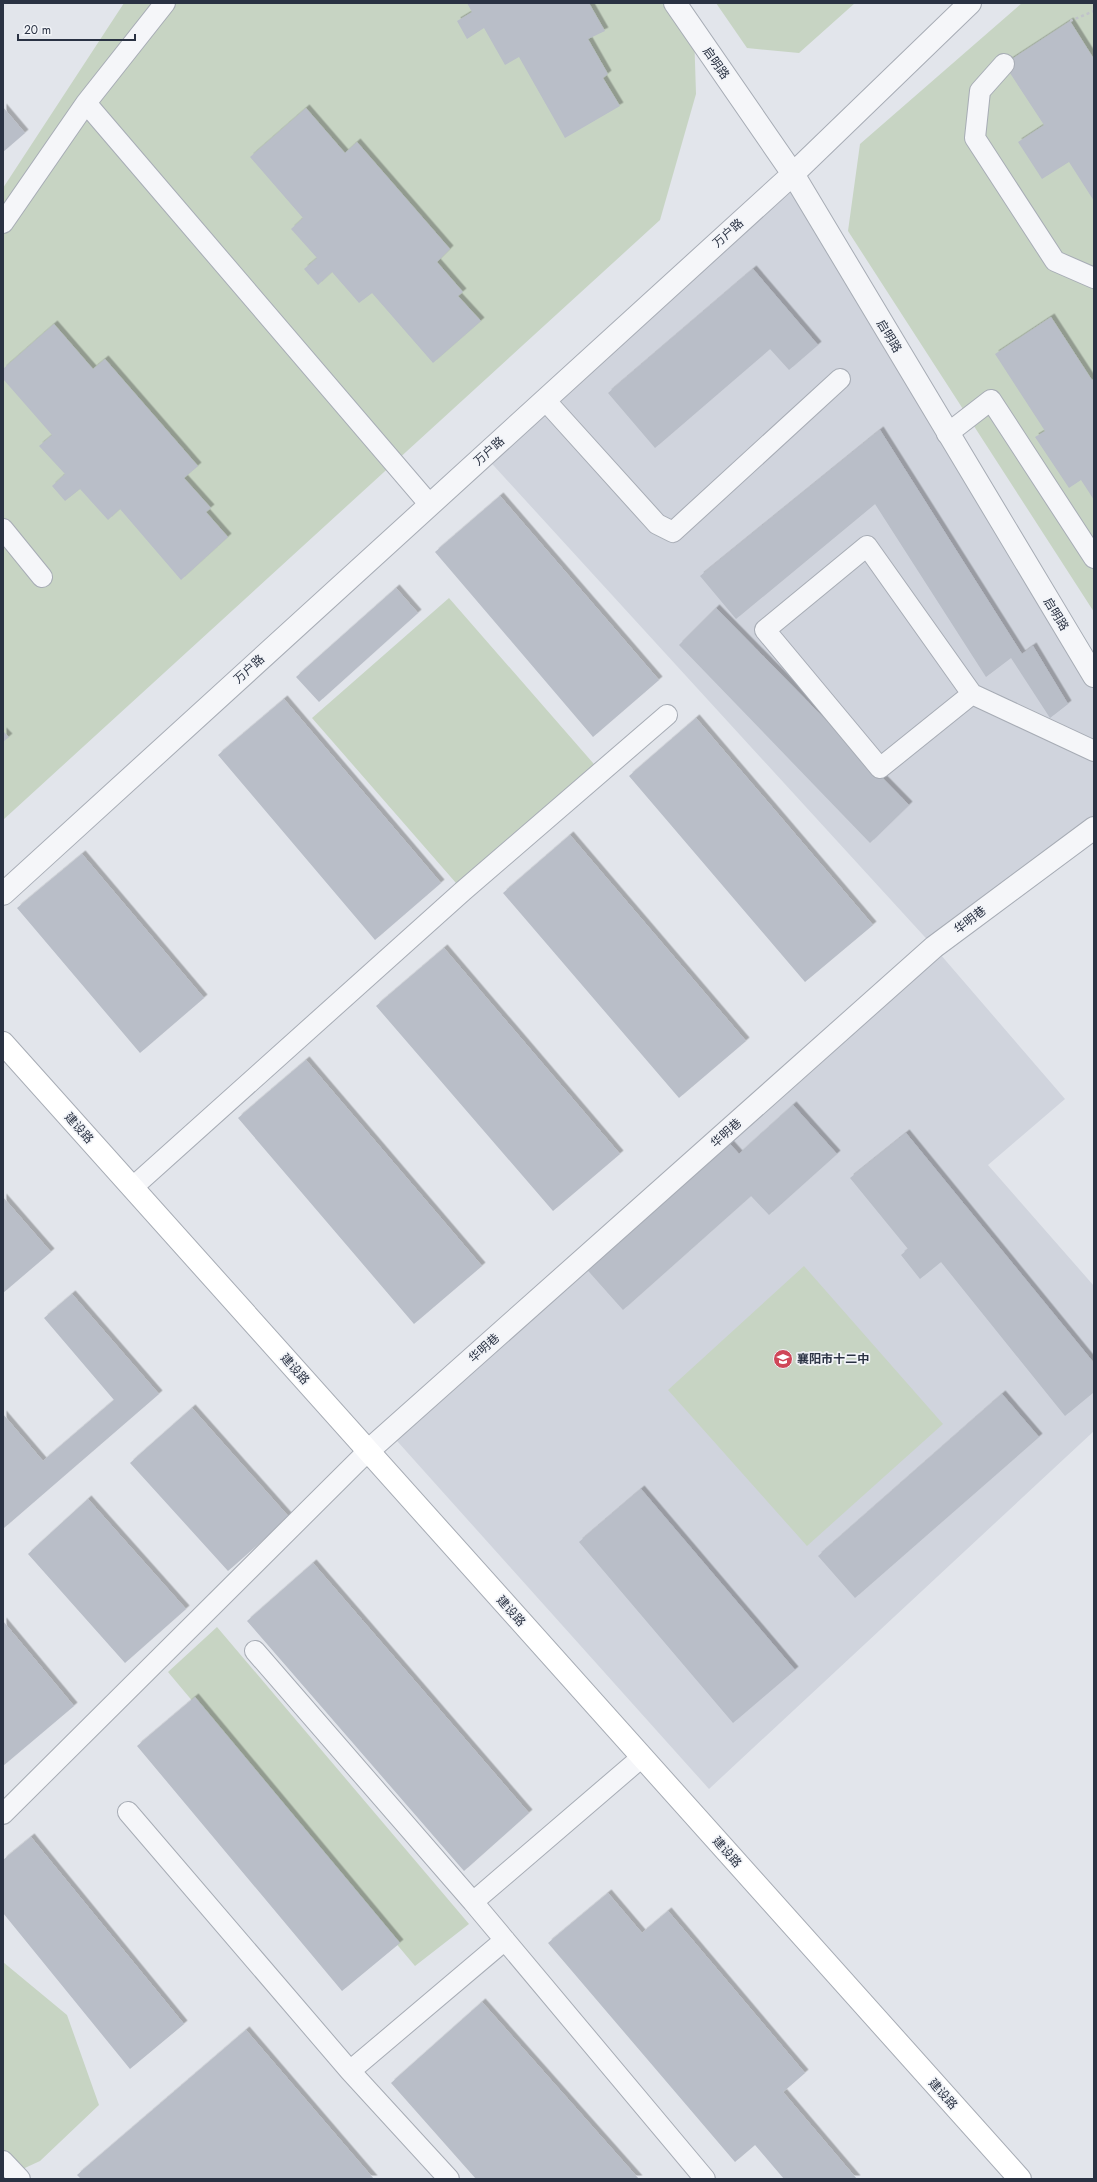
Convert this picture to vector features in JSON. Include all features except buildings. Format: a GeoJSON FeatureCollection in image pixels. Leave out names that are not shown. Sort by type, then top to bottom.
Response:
{"type":"FeatureCollection","features":[{"type":"Feature","properties":{"kind":"street","name":"启明路"},"geometry":{"type":"LineString","coordinates":[[675,3],[793,174],[947,434],[1094,676]]}},
{"type":"Feature","properties":{"kind":"street","name":"万户路"},"geometry":{"type":"LineString","coordinates":[[3,894],[793,174],[970,3]]}},
{"type":"Feature","properties":{"kind":"street","name":"华明巷"},"geometry":{"type":"LineString","coordinates":[[368,1451],[934,947],[1094,828]]}},
{"type":"Feature","properties":{"kind":"street","name":"建设路"},"geometry":{"type":"LineString","coordinates":[[3,1043],[1020,2179]]}},
{"type":"Feature","properties":{"kind":"lane"},"geometry":{"type":"LineString","coordinates":[[3,223],[86,103],[164,3]]}},
{"type":"Feature","properties":{"kind":"lane"},"geometry":{"type":"LineString","coordinates":[[1004,64],[980,91],[975,138],[1055,261],[1094,278]]}},
{"type":"Feature","properties":{"kind":"lane"},"geometry":{"type":"LineString","coordinates":[[86,103],[430,504]]}},
{"type":"Feature","properties":{"kind":"lane"},"geometry":{"type":"LineString","coordinates":[[545,400],[657,524],[673,532],[840,379]]}},
{"type":"Feature","properties":{"kind":"lane"},"geometry":{"type":"LineString","coordinates":[[947,434],[991,400],[1094,558]]}},
{"type":"Feature","properties":{"kind":"lane"},"geometry":{"type":"LineString","coordinates":[[3,529],[42,577]]}},
{"type":"Feature","properties":{"kind":"lane"},"geometry":{"type":"LineString","coordinates":[[972,694],[880,768],[765,630],[868,546],[972,694],[1094,751]]}},
{"type":"Feature","properties":{"kind":"lane"},"geometry":{"type":"LineString","coordinates":[[132,1188],[463,891],[667,715]]}},
{"type":"Feature","properties":{"kind":"lane"},"geometry":{"type":"LineString","coordinates":[[3,1814],[368,1451]]}},
{"type":"Feature","properties":{"kind":"lane"},"geometry":{"type":"LineString","coordinates":[[255,1651],[473,1902],[705,2179]]}},
{"type":"Feature","properties":{"kind":"lane"},"geometry":{"type":"LineString","coordinates":[[473,1902],[642,1757]]}},
{"type":"Feature","properties":{"kind":"lane"},"geometry":{"type":"LineString","coordinates":[[128,1812],[350,2071],[449,2179]]}},
{"type":"Feature","properties":{"kind":"lane"},"geometry":{"type":"LineString","coordinates":[[350,2071],[504,1940]]}},
{"type":"Feature","properties":{"kind":"lane"},"geometry":{"type":"LineString","coordinates":[[3,2161],[20,2179]]}},
{"type":"Feature","properties":{"kind":"path"},"geometry":{"type":"LineString","coordinates":[[1070,21],[1094,12]]}},
{"type":"Feature","properties":{"kind":"shaded area"},"geometry":{"type":"Polygon","coordinates":[[[793,174],[1094,676],[1094,828],[934,947],[484,455],[793,174]]]}},
{"type":"Feature","properties":{"kind":"shaded area","name":"襄阳市十二中"},"geometry":{"type":"Polygon","coordinates":[[[934,947],[1065,1099],[988,1165],[1094,1286],[1094,1431],[709,1789],[389,1432],[934,947]]]}},
{"type":"Feature","properties":{"kind":"green space"},"geometry":{"type":"Polygon","coordinates":[[[124,3],[675,3],[694,31],[696,94],[660,220],[3,820],[3,188],[124,3]]]}},
{"type":"Feature","properties":{"kind":"green space"},"geometry":{"type":"Polygon","coordinates":[[[716,3],[855,3],[799,53],[747,48],[716,3]]]}},
{"type":"Feature","properties":{"kind":"green space"},"geometry":{"type":"Polygon","coordinates":[[[1022,3],[1094,3],[1094,612],[848,231],[860,144],[1022,3]]]}},
{"type":"Feature","properties":{"kind":"green space"},"geometry":{"type":"Polygon","coordinates":[[[449,598],[600,771],[463,891],[312,718],[449,598]]]}},
{"type":"Feature","properties":{"kind":"green space"},"geometry":{"type":"Polygon","coordinates":[[[804,1266],[943,1424],[807,1546],[668,1390],[804,1266]]]}},
{"type":"Feature","properties":{"kind":"green space"},"geometry":{"type":"Polygon","coordinates":[[[217,1627],[469,1924],[415,1966],[168,1672],[217,1627]]]}},
{"type":"Feature","properties":{"kind":"green space"},"geometry":{"type":"Polygon","coordinates":[[[3,1962],[67,2015],[99,2105],[40,2161],[14,2173],[3,2161],[3,1962]]]}},
{"type":"Feature","properties":{"kind":"place","name":"襄阳市十二中"},"geometry":{"type":"Point","coordinates":[783,1359]}}]}
